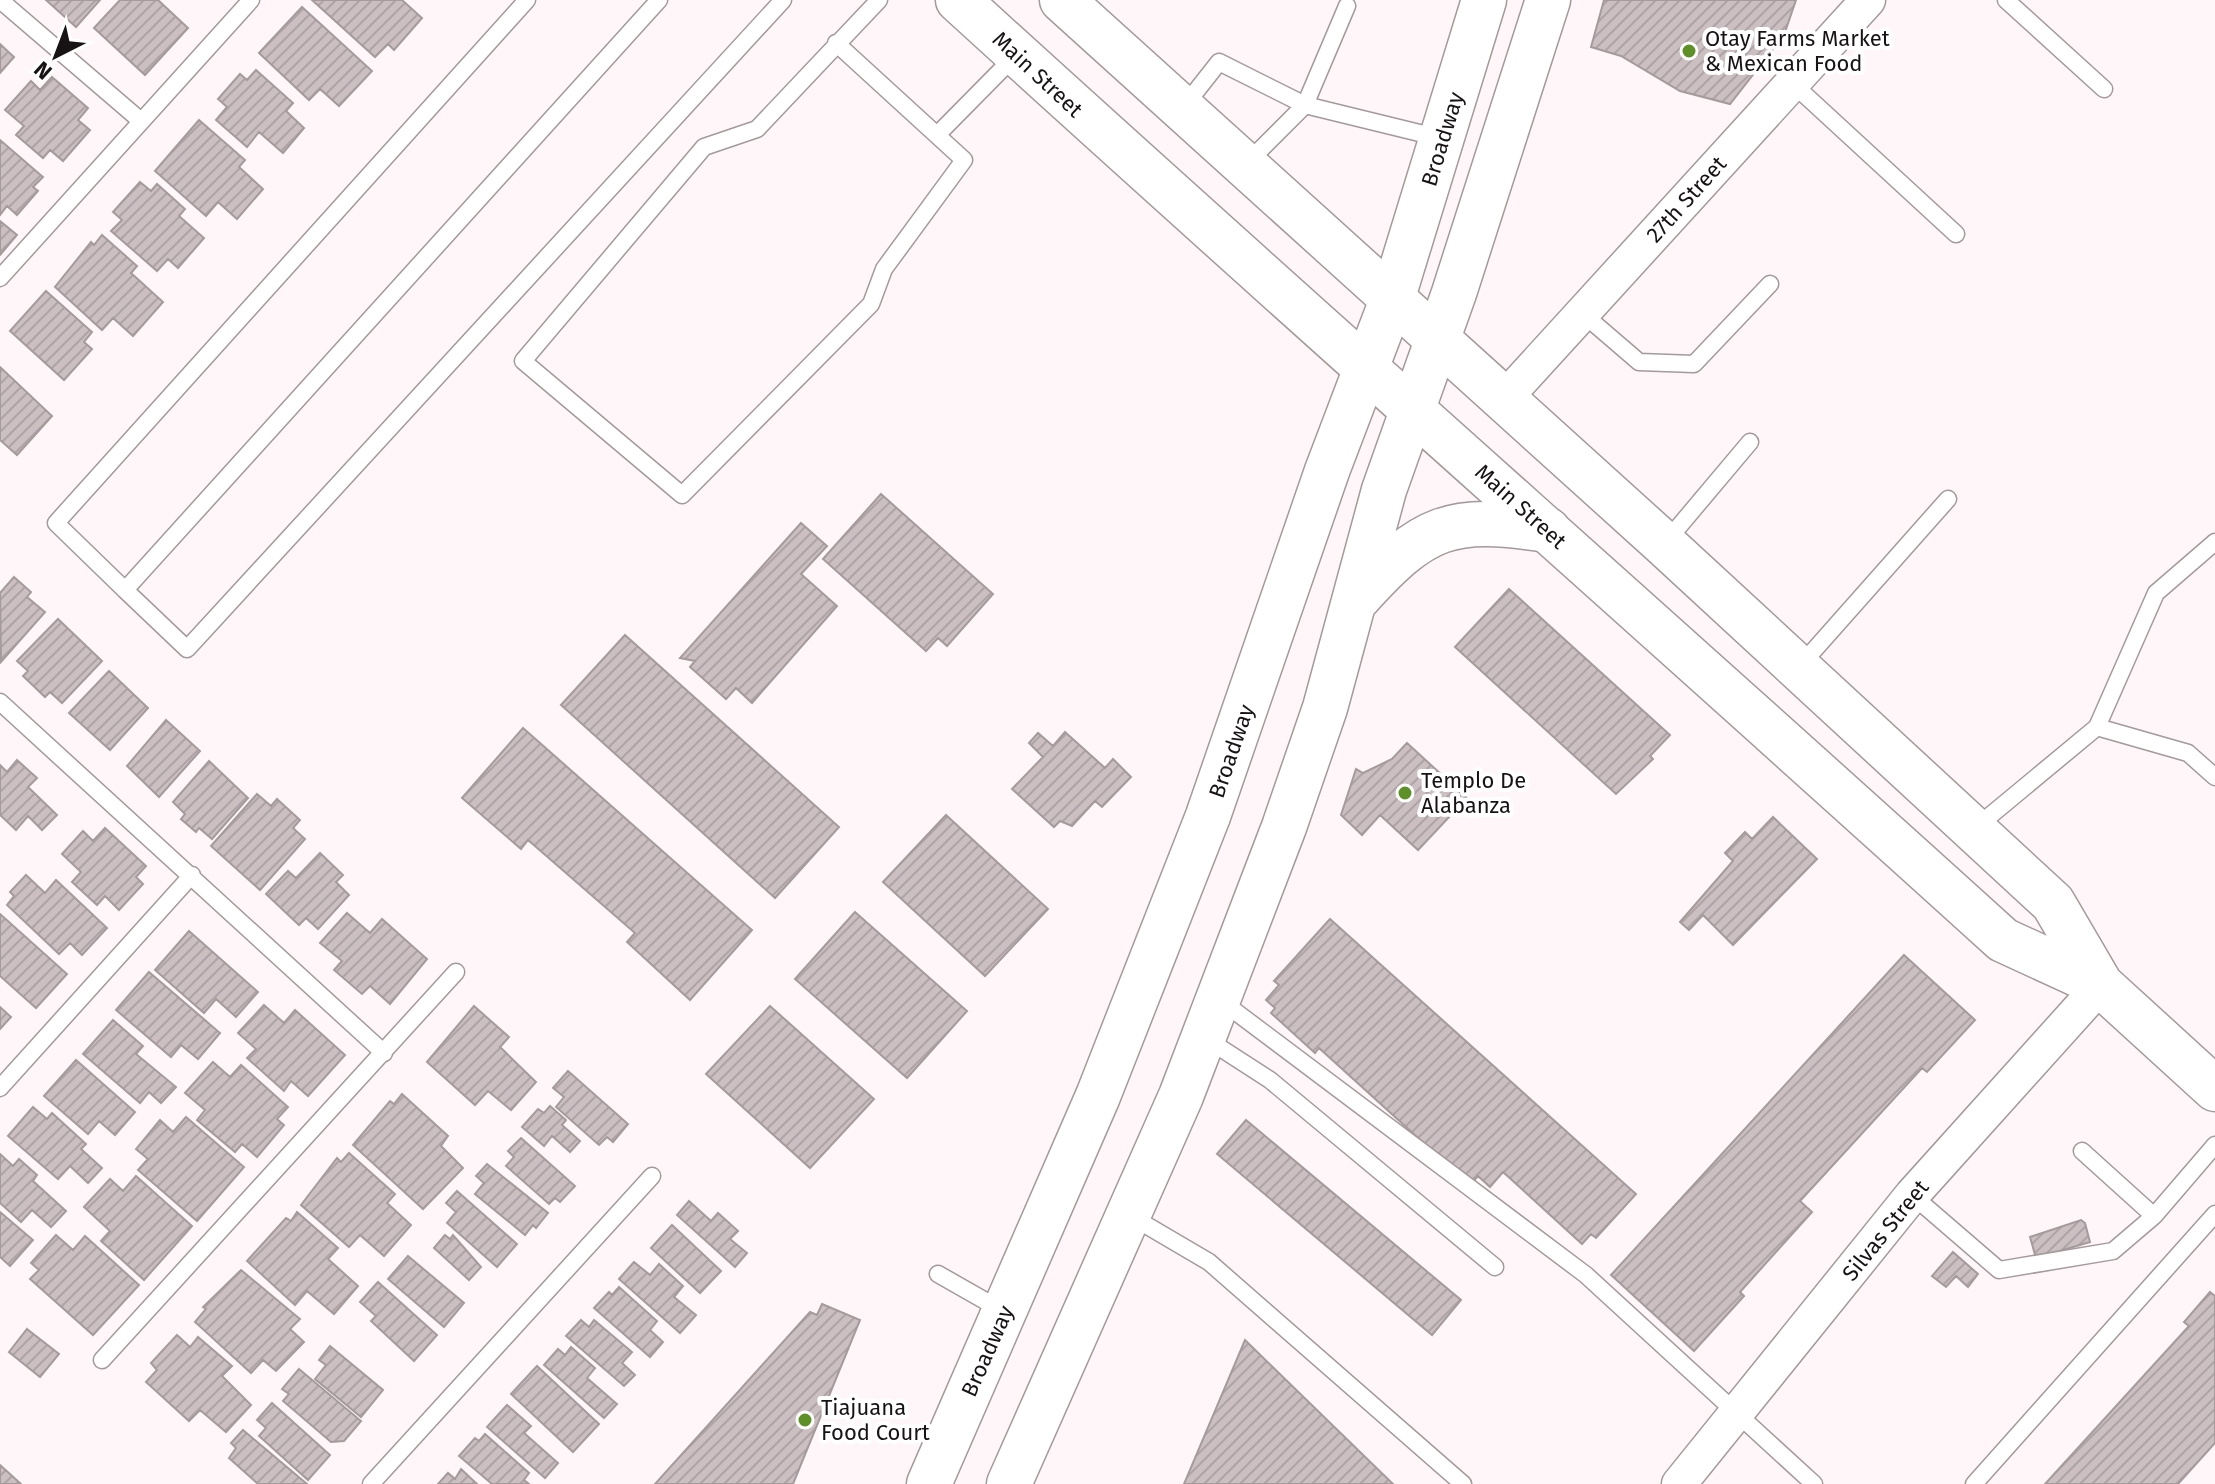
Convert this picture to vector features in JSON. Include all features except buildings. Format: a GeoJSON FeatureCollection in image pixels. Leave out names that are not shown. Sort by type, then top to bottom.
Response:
{"type":"FeatureCollection","features":[{"type":"Feature","properties":{"kind":"main road","name":"Main Street"},"geometry":{"type":"LineString","coordinates":[[958,0],[1128,157],[2003,940],[2101,985],[2211,1078]]}},
{"type":"Feature","properties":{"kind":"main road","name":"Main Street"},"geometry":{"type":"LineString","coordinates":[[1062,0],[1799,667],[2053,903],[2101,985]]}},
{"type":"Feature","properties":{"kind":"main road","name":"Broadway"},"geometry":{"type":"LineString","coordinates":[[929,1484],[1098,1096],[1208,816],[1392,300],[1484,0]]}},
{"type":"Feature","properties":{"kind":"main road"},"geometry":{"type":"LineString","coordinates":[[1009,1484],[1211,1018],[1322,719],[1410,407],[1438,339],[1548,0]]}},
{"type":"Feature","properties":{"kind":"main road"},"geometry":{"type":"LineString","coordinates":[[1354,603],[1397,555],[1443,529],[1500,523],[1548,530]]}},
{"type":"Feature","properties":{"kind":"street","name":"27th Street"},"geometry":{"type":"LineString","coordinates":[[1504,399],[1868,0]]}},
{"type":"Feature","properties":{"kind":"street","name":"Silvas Street"},"geometry":{"type":"LineString","coordinates":[[1679,1484],[1912,1195],[2101,985]]}},
{"type":"Feature","properties":{"kind":"lane"},"geometry":{"type":"LineString","coordinates":[[0,0],[141,121]]}},
{"type":"Feature","properties":{"kind":"lane"},"geometry":{"type":"LineString","coordinates":[[0,278],[251,0]]}},
{"type":"Feature","properties":{"kind":"lane"},"geometry":{"type":"LineString","coordinates":[[527,0],[56,523],[187,649],[783,0]]}},
{"type":"Feature","properties":{"kind":"lane"},"geometry":{"type":"LineString","coordinates":[[125,590],[659,0]]}},
{"type":"Feature","properties":{"kind":"lane"},"geometry":{"type":"LineString","coordinates":[[836,43],[964,160],[884,269],[871,304],[682,495],[523,361],[704,147],[757,129],[836,43],[879,0]]}},
{"type":"Feature","properties":{"kind":"lane"},"geometry":{"type":"LineString","coordinates":[[2006,0],[2104,89]]}},
{"type":"Feature","properties":{"kind":"lane"},"geometry":{"type":"LineString","coordinates":[[1244,167],[1305,105],[1347,6]]}},
{"type":"Feature","properties":{"kind":"lane"},"geometry":{"type":"LineString","coordinates":[[937,135],[1017,54]]}},
{"type":"Feature","properties":{"kind":"lane"},"geometry":{"type":"LineString","coordinates":[[1182,110],[1219,62],[1305,105],[1442,138]]}},
{"type":"Feature","properties":{"kind":"lane"},"geometry":{"type":"LineString","coordinates":[[1792,83],[1956,234]]}},
{"type":"Feature","properties":{"kind":"lane"},"geometry":{"type":"LineString","coordinates":[[1582,313],[1639,362],[1694,364],[1770,284]]}},
{"type":"Feature","properties":{"kind":"lane"},"geometry":{"type":"LineString","coordinates":[[1664,544],[1750,442]]}},
{"type":"Feature","properties":{"kind":"lane"},"geometry":{"type":"LineString","coordinates":[[1799,667],[1948,499]]}},
{"type":"Feature","properties":{"kind":"lane"},"geometry":{"type":"LineString","coordinates":[[1974,829],[2097,727],[2156,593],[2215,542]]}},
{"type":"Feature","properties":{"kind":"lane"},"geometry":{"type":"LineString","coordinates":[[0,702],[384,1053]]}},
{"type":"Feature","properties":{"kind":"lane"},"geometry":{"type":"LineString","coordinates":[[2097,727],[2188,753],[2215,777]]}},
{"type":"Feature","properties":{"kind":"lane"},"geometry":{"type":"LineString","coordinates":[[0,1088],[192,875]]}},
{"type":"Feature","properties":{"kind":"lane"},"geometry":{"type":"LineString","coordinates":[[102,1360],[456,972]]}},
{"type":"Feature","properties":{"kind":"lane"},"geometry":{"type":"LineString","coordinates":[[1211,1018],[1270,1080],[1495,1267]]}},
{"type":"Feature","properties":{"kind":"lane"},"geometry":{"type":"LineString","coordinates":[[1211,1018],[1586,1275],[1814,1484]]}},
{"type":"Feature","properties":{"kind":"lane"},"geometry":{"type":"LineString","coordinates":[[1912,1195],[1999,1270],[2113,1251],[2154,1216],[2215,1145]]}},
{"type":"Feature","properties":{"kind":"lane"},"geometry":{"type":"LineString","coordinates":[[2082,1151],[2154,1216]]}},
{"type":"Feature","properties":{"kind":"lane"},"geometry":{"type":"LineString","coordinates":[[371,1484],[652,1176]]}},
{"type":"Feature","properties":{"kind":"lane"},"geometry":{"type":"LineString","coordinates":[[1974,1484],[2215,1214]]}},
{"type":"Feature","properties":{"kind":"lane"},"geometry":{"type":"LineString","coordinates":[[1128,1215],[1209,1262],[1463,1484]]}},
{"type":"Feature","properties":{"kind":"lane"},"geometry":{"type":"LineString","coordinates":[[938,1274],[1004,1311]]}},
{"type":"Feature","properties":{"kind":"place","name":"Otay Farms Market & Mexican Food"},"geometry":{"type":"Point","coordinates":[1689,51]}},
{"type":"Feature","properties":{"kind":"place","name":"Templo De Alabanza"},"geometry":{"type":"Point","coordinates":[1405,793]}},
{"type":"Feature","properties":{"kind":"place","name":"Tiajuana Food Court"},"geometry":{"type":"Point","coordinates":[805,1420]}}]}
